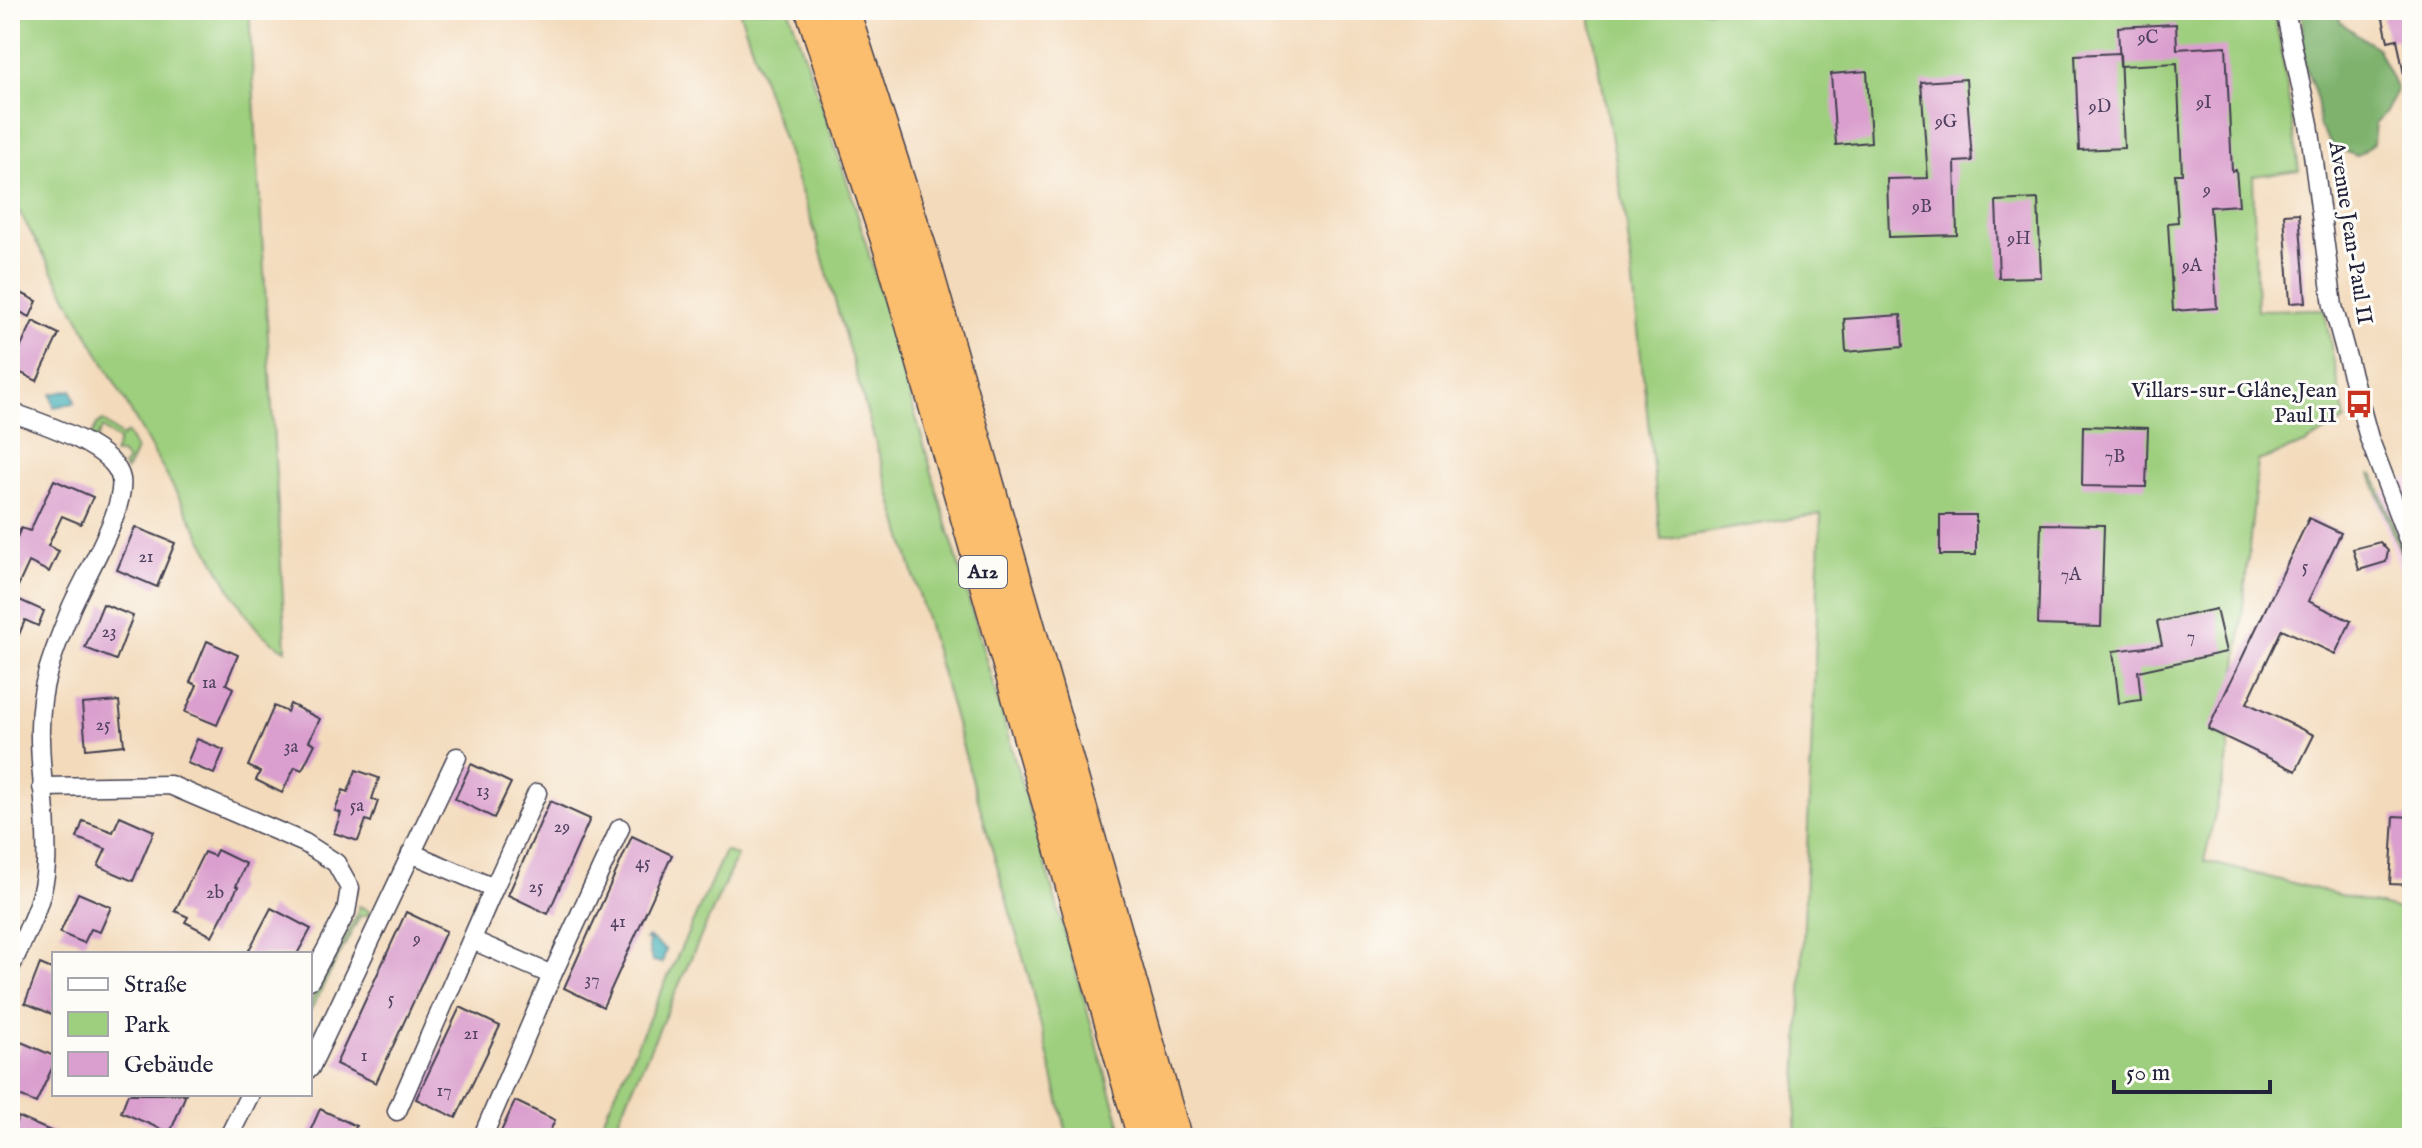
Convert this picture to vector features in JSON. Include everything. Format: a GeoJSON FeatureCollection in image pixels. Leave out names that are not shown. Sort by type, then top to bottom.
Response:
{"type":"FeatureCollection","features":[{"type":"Feature","properties":{"kind":"highway","name":"A12"},"geometry":{"type":"LineString","coordinates":[[812,10],[897,271],[1144,1138]]}},
{"type":"Feature","properties":{"kind":"highway","name":"A12"},"geometry":{"type":"LineString","coordinates":[[843,10],[880,117],[933,292],[1175,1138]]}},
{"type":"Feature","properties":{"kind":"street","name":"Avenue Jean-Paul II"},"geometry":{"type":"LineString","coordinates":[[2285,10],[2309,124],[2333,306],[2369,438],[2412,550]]}},
{"type":"Feature","properties":{"kind":"street"},"geometry":{"type":"LineString","coordinates":[[10,412],[95,448],[113,461],[121,479],[119,502],[71,608],[48,671],[40,717],[46,865],[41,897],[10,968]]}},
{"type":"Feature","properties":{"kind":"street"},"geometry":{"type":"LineString","coordinates":[[312,1064],[457,757]]}},
{"type":"Feature","properties":{"kind":"street"},"geometry":{"type":"LineString","coordinates":[[42,787],[170,785],[305,843],[336,863],[350,888],[346,912],[312,976]]}},
{"type":"Feature","properties":{"kind":"street"},"geometry":{"type":"LineString","coordinates":[[397,1111],[537,793]]}},
{"type":"Feature","properties":{"kind":"street"},"geometry":{"type":"LineString","coordinates":[[482,1138],[620,828]]}},
{"type":"Feature","properties":{"kind":"street"},"geometry":{"type":"LineString","coordinates":[[411,853],[494,888]]}},
{"type":"Feature","properties":{"kind":"street"},"geometry":{"type":"LineString","coordinates":[[472,940],[552,975]]}},
{"type":"Feature","properties":{"kind":"street"},"geometry":{"type":"LineString","coordinates":[[228,1138],[249,1096]]}},
{"type":"Feature","properties":{"kind":"shaded area"},"geometry":{"type":"Polygon","coordinates":[[[2412,476],[2412,613],[2376,496],[2412,476]]]}},
{"type":"Feature","properties":{"kind":"green space"},"geometry":{"type":"Polygon","coordinates":[[[10,10],[249,10],[286,650],[262,634],[234,596],[10,195],[10,10]]]}},
{"type":"Feature","properties":{"kind":"green space"},"geometry":{"type":"Polygon","coordinates":[[[739,10],[789,10],[853,199],[1124,1138],[1068,1138],[1029,978],[817,238],[739,10]]]}},
{"type":"Feature","properties":{"kind":"green space"},"geometry":{"type":"Polygon","coordinates":[[[1589,10],[2272,10],[2280,41],[2299,170],[2253,176],[2257,310],[2324,309],[2345,420],[2305,444],[2258,461],[2227,763],[2204,861],[2412,913],[2412,1138],[1795,1138],[1821,514],[1661,540],[1626,219],[1589,10]]]}},
{"type":"Feature","properties":{"kind":"green space"},"geometry":{"type":"Polygon","coordinates":[[[2300,10],[2339,10],[2340,22],[2378,49],[2397,90],[2386,112],[2375,123],[2373,144],[2357,156],[2333,147],[2318,124],[2317,100],[2303,56],[2300,10]]]}},
{"type":"Feature","properties":{"kind":"green space"},"geometry":{"type":"Polygon","coordinates":[[[103,421],[122,437],[127,433],[136,450],[126,471],[123,467],[127,461],[121,453],[114,454],[119,441],[102,428],[96,440],[91,437],[103,421]]]}},
{"type":"Feature","properties":{"kind":"green space"},"geometry":{"type":"Polygon","coordinates":[[[2371,474],[2412,573],[2412,583],[2371,474]]]}},
{"type":"Feature","properties":{"kind":"green space"},"geometry":{"type":"Polygon","coordinates":[[[725,851],[737,856],[610,1138],[595,1138],[725,851]]]}},
{"type":"Feature","properties":{"kind":"green space"},"geometry":{"type":"Polygon","coordinates":[[[359,906],[370,911],[368,915],[360,916],[312,1007],[312,999],[359,906]]]}},
{"type":"Feature","properties":{"kind":"water"},"geometry":{"type":"Polygon","coordinates":[[[72,390],[75,403],[54,407],[51,394],[72,390]]]}},
{"type":"Feature","properties":{"kind":"water"},"geometry":{"type":"Polygon","coordinates":[[[648,937],[666,950],[662,963],[652,961],[650,941],[645,940],[648,937]]]}},
{"type":"Feature","properties":{"kind":"building"},"geometry":{"type":"Polygon","coordinates":[[[2381,10],[2412,10],[2412,74],[2404,75],[2397,39],[2388,41],[2381,10]]]}},
{"type":"Feature","properties":{"kind":"building"},"geometry":{"type":"Polygon","coordinates":[[[2176,24],[2177,49],[2226,46],[2232,171],[2236,170],[2239,205],[2210,207],[2217,308],[2173,311],[2168,223],[2178,222],[2175,174],[2182,174],[2177,63],[2120,66],[2118,27],[2176,24]]]}},
{"type":"Feature","properties":{"kind":"building"},"geometry":{"type":"Polygon","coordinates":[[[2120,53],[2124,148],[2079,150],[2075,55],[2120,53]]]}},
{"type":"Feature","properties":{"kind":"building"},"geometry":{"type":"Polygon","coordinates":[[[1867,71],[1871,142],[1836,145],[1831,74],[1867,71]]]}},
{"type":"Feature","properties":{"kind":"building"},"geometry":{"type":"Polygon","coordinates":[[[1966,79],[1972,161],[1955,162],[1957,235],[1889,237],[1887,179],[1928,178],[1921,82],[1966,79]]]}},
{"type":"Feature","properties":{"kind":"building"},"geometry":{"type":"Polygon","coordinates":[[[2038,199],[2041,277],[1999,278],[1996,201],[2038,199]]]}},
{"type":"Feature","properties":{"kind":"building"},"geometry":{"type":"Polygon","coordinates":[[[2299,213],[2306,302],[2290,303],[2284,214],[2299,213]]]}},
{"type":"Feature","properties":{"kind":"building"},"geometry":{"type":"Polygon","coordinates":[[[21,293],[37,301],[30,317],[14,309],[21,293]]]}},
{"type":"Feature","properties":{"kind":"building"},"geometry":{"type":"Polygon","coordinates":[[[1901,315],[1903,347],[1846,352],[1844,319],[1901,315]]]}},
{"type":"Feature","properties":{"kind":"building"},"geometry":{"type":"Polygon","coordinates":[[[33,321],[59,334],[37,381],[11,368],[33,321]]]}},
{"type":"Feature","properties":{"kind":"building"},"geometry":{"type":"Polygon","coordinates":[[[2083,426],[2148,428],[2146,487],[2082,486],[2083,426]]]}},
{"type":"Feature","properties":{"kind":"building"},"geometry":{"type":"Polygon","coordinates":[[[54,480],[93,497],[81,524],[62,516],[48,546],[59,551],[49,572],[29,562],[13,597],[44,611],[38,626],[25,620],[10,656],[10,553],[21,528],[30,531],[54,480]]]}},
{"type":"Feature","properties":{"kind":"building"},"geometry":{"type":"Polygon","coordinates":[[[1940,515],[1976,515],[1976,555],[1940,555],[1940,515]]]}},
{"type":"Feature","properties":{"kind":"building"},"geometry":{"type":"Polygon","coordinates":[[[2309,518],[2341,533],[2308,601],[2351,621],[2335,654],[2282,629],[2247,703],[2314,735],[2296,771],[2208,729],[2309,518]]]}},
{"type":"Feature","properties":{"kind":"building"},"geometry":{"type":"Polygon","coordinates":[[[2041,524],[2104,525],[2101,627],[2038,625],[2041,524]]]}},
{"type":"Feature","properties":{"kind":"building"},"geometry":{"type":"Polygon","coordinates":[[[135,527],[175,543],[157,587],[117,570],[135,527]]]}},
{"type":"Feature","properties":{"kind":"building"},"geometry":{"type":"Polygon","coordinates":[[[2380,542],[2388,551],[2386,562],[2359,570],[2353,549],[2380,542]]]}},
{"type":"Feature","properties":{"kind":"building"},"geometry":{"type":"Polygon","coordinates":[[[103,604],[133,616],[116,660],[85,648],[103,604]]]}},
{"type":"Feature","properties":{"kind":"building"},"geometry":{"type":"Polygon","coordinates":[[[2216,609],[2226,652],[2138,671],[2141,700],[2119,703],[2113,651],[2162,645],[2157,622],[2216,609]]]}},
{"type":"Feature","properties":{"kind":"building"},"geometry":{"type":"Polygon","coordinates":[[[207,641],[238,655],[226,684],[233,688],[217,725],[185,712],[197,685],[190,682],[207,641]]]}},
{"type":"Feature","properties":{"kind":"building"},"geometry":{"type":"Polygon","coordinates":[[[119,701],[124,745],[86,749],[82,704],[119,701]]]}},
{"type":"Feature","properties":{"kind":"building"},"geometry":{"type":"Polygon","coordinates":[[[290,704],[320,719],[309,741],[315,744],[302,770],[295,767],[282,793],[256,780],[260,772],[248,766],[274,706],[287,712],[290,704]]]}},
{"type":"Feature","properties":{"kind":"building"},"geometry":{"type":"Polygon","coordinates":[[[197,739],[224,750],[214,774],[187,763],[197,739]]]}},
{"type":"Feature","properties":{"kind":"building"},"geometry":{"type":"Polygon","coordinates":[[[471,764],[511,783],[494,818],[455,799],[471,764]]]}},
{"type":"Feature","properties":{"kind":"building"},"geometry":{"type":"Polygon","coordinates":[[[356,770],[379,778],[372,799],[378,801],[371,822],[366,820],[358,841],[334,833],[341,813],[335,811],[343,790],[348,792],[356,770]]]}},
{"type":"Feature","properties":{"kind":"building"},"geometry":{"type":"Polygon","coordinates":[[[550,801],[590,819],[548,914],[508,895],[550,801]]]}},
{"type":"Feature","properties":{"kind":"building"},"geometry":{"type":"Polygon","coordinates":[[[120,816],[154,831],[133,881],[98,866],[106,849],[77,838],[83,821],[113,832],[120,816]]]}},
{"type":"Feature","properties":{"kind":"building"},"geometry":{"type":"Polygon","coordinates":[[[2394,816],[2412,817],[2412,885],[2390,884],[2394,816]]]}},
{"type":"Feature","properties":{"kind":"building"},"geometry":{"type":"Polygon","coordinates":[[[632,836],[672,855],[603,1007],[564,988],[632,836]]]}},
{"type":"Feature","properties":{"kind":"building"},"geometry":{"type":"Polygon","coordinates":[[[217,850],[246,864],[238,887],[212,936],[185,922],[188,917],[175,911],[204,852],[214,856],[217,850]]]}},
{"type":"Feature","properties":{"kind":"building"},"geometry":{"type":"Polygon","coordinates":[[[78,893],[111,907],[100,932],[91,929],[84,943],[60,933],[78,893]]]}},
{"type":"Feature","properties":{"kind":"building"},"geometry":{"type":"Polygon","coordinates":[[[271,908],[311,929],[298,952],[248,952],[271,908]]]}},
{"type":"Feature","properties":{"kind":"building"},"geometry":{"type":"Polygon","coordinates":[[[406,912],[446,931],[376,1083],[336,1064],[406,912]]]}},
{"type":"Feature","properties":{"kind":"building"},"geometry":{"type":"Polygon","coordinates":[[[40,964],[52,969],[52,1014],[25,1003],[40,964]]]}},
{"type":"Feature","properties":{"kind":"building"},"geometry":{"type":"Polygon","coordinates":[[[460,1007],[500,1026],[456,1118],[416,1099],[460,1007]]]}},
{"type":"Feature","properties":{"kind":"building"},"geometry":{"type":"Polygon","coordinates":[[[21,1042],[52,1055],[52,1068],[36,1103],[10,1092],[10,1068],[21,1042]]]}},
{"type":"Feature","properties":{"kind":"building"},"geometry":{"type":"Polygon","coordinates":[[[127,1096],[185,1096],[170,1133],[121,1112],[127,1096]]]}},
{"type":"Feature","properties":{"kind":"building"},"geometry":{"type":"Polygon","coordinates":[[[515,1101],[555,1120],[547,1138],[498,1138],[515,1101]]]}},
{"type":"Feature","properties":{"kind":"building"},"geometry":{"type":"Polygon","coordinates":[[[320,1109],[356,1126],[350,1138],[307,1138],[320,1109]]]}},
{"type":"Feature","properties":{"kind":"building"},"geometry":{"type":"Polygon","coordinates":[[[18,1117],[67,1138],[10,1138],[18,1117]]]}},
{"type":"Feature","properties":{"kind":"place","name":"Villars-sur-Glâne,Jean Paul II"},"geometry":{"type":"Point","coordinates":[2359,404]}}]}
